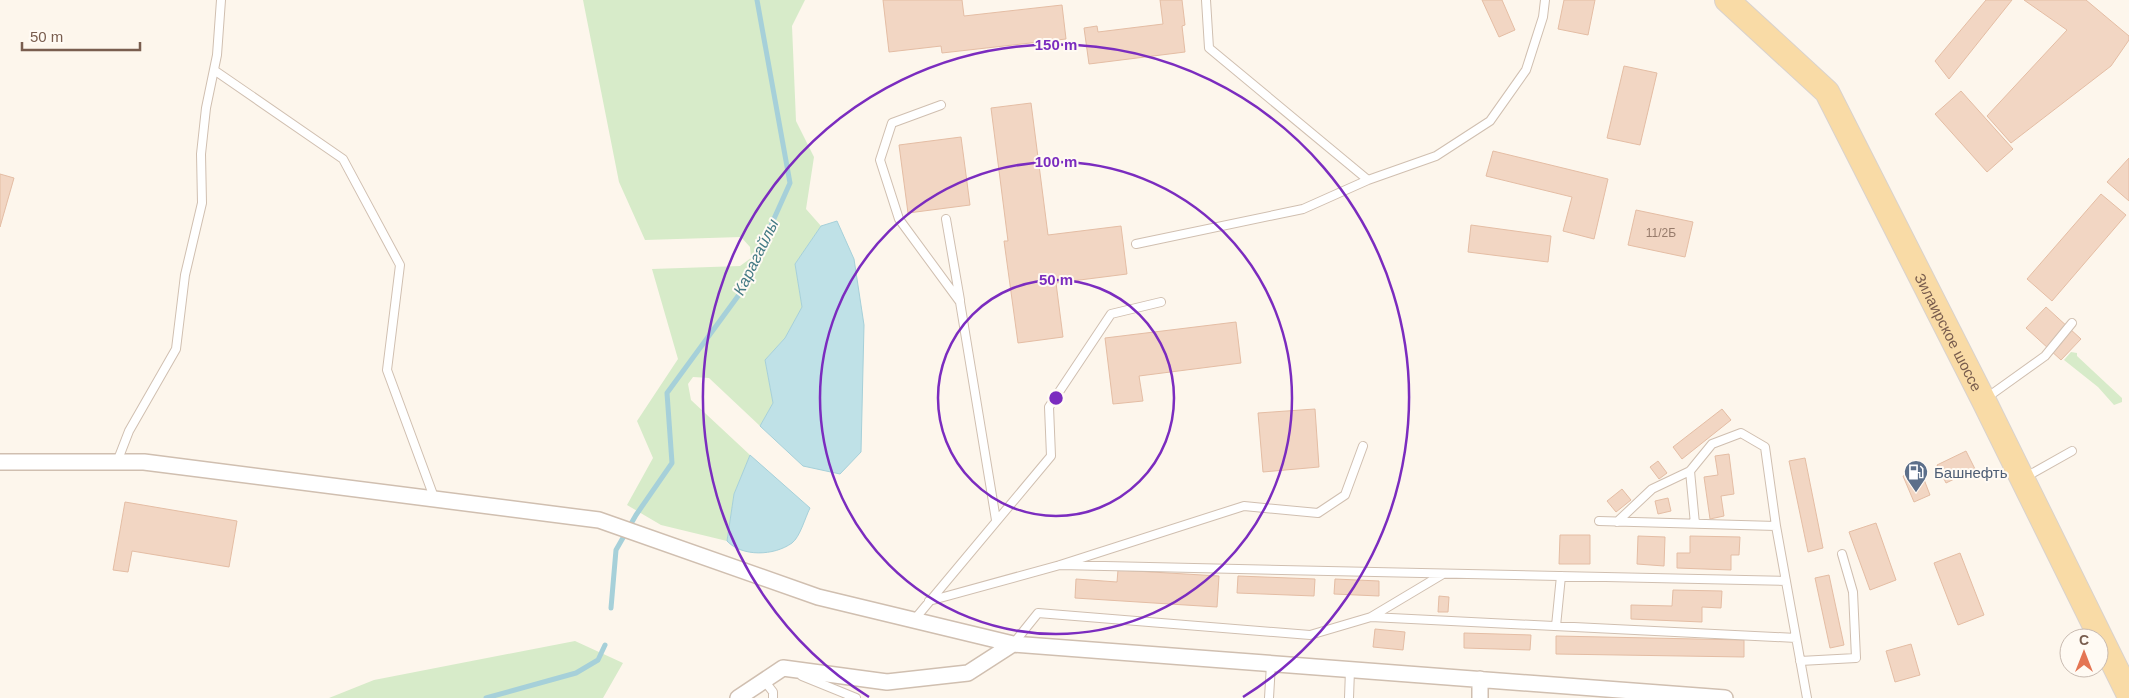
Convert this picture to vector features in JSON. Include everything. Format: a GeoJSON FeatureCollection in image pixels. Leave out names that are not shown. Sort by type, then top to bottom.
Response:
{"type":"FeatureCollection","features":[{"type":"Feature","properties":{"kind":"main road","name":"Зилаирское шоссе"},"geometry":{"type":"LineString","coordinates":[[1727,0],[1827,92],[1984,400],[2129,695]]}},
{"type":"Feature","properties":{"kind":"street"},"geometry":{"type":"LineString","coordinates":[[0,462],[144,462],[599,520],[818,597],[1014,644],[1480,679],[1614,694],[1725,698]]}},
{"type":"Feature","properties":{"kind":"street"},"geometry":{"type":"LineString","coordinates":[[738,698],[763,679],[783,668],[887,682],[968,673],[1014,644]]}},
{"type":"Feature","properties":{"kind":"street"},"geometry":{"type":"LineString","coordinates":[[1480,679],[1480,698]]}},
{"type":"Feature","properties":{"kind":"lane"},"geometry":{"type":"LineString","coordinates":[[118,462],[130,431],[176,349],[185,275],[202,203],[201,154],[206,108],[214,70],[221,0]]}},
{"type":"Feature","properties":{"kind":"lane"},"geometry":{"type":"LineString","coordinates":[[1206,0],[1209,48],[1368,180]]}},
{"type":"Feature","properties":{"kind":"lane"},"geometry":{"type":"LineString","coordinates":[[1136,244],[1302,209],[1368,180],[1436,156],[1490,121],[1526,70],[1543,17],[1545,0]]}},
{"type":"Feature","properties":{"kind":"lane"},"geometry":{"type":"LineString","coordinates":[[214,70],[343,159],[400,265],[387,370],[435,500]]}},
{"type":"Feature","properties":{"kind":"lane"},"geometry":{"type":"LineString","coordinates":[[941,105],[892,123],[880,160],[899,219],[960,302]]}},
{"type":"Feature","properties":{"kind":"lane"},"geometry":{"type":"LineString","coordinates":[[946,219],[996,520]]}},
{"type":"Feature","properties":{"kind":"lane"},"geometry":{"type":"LineString","coordinates":[[914,620],[1051,456],[1049,407],[1111,314],[1161,302]]}},
{"type":"Feature","properties":{"kind":"lane"},"geometry":{"type":"LineString","coordinates":[[1984,400],[2045,356],[2072,324]]}},
{"type":"Feature","properties":{"kind":"lane"},"geometry":{"type":"LineString","coordinates":[[1617,522],[1652,489],[1690,470],[1712,444],[1742,432],[1765,447],[1776,526],[1807,698]]}},
{"type":"Feature","properties":{"kind":"lane"},"geometry":{"type":"LineString","coordinates":[[929,601],[1060,565],[1244,506],[1318,513],[1345,495],[1363,446]]}},
{"type":"Feature","properties":{"kind":"lane"},"geometry":{"type":"LineString","coordinates":[[2022,479],[2072,451]]}},
{"type":"Feature","properties":{"kind":"lane"},"geometry":{"type":"LineString","coordinates":[[1690,470],[1695,524]]}},
{"type":"Feature","properties":{"kind":"lane"},"geometry":{"type":"LineString","coordinates":[[1599,521],[1776,526]]}},
{"type":"Feature","properties":{"kind":"lane"},"geometry":{"type":"LineString","coordinates":[[1800,661],[1856,658],[1853,592],[1842,554]]}},
{"type":"Feature","properties":{"kind":"lane"},"geometry":{"type":"LineString","coordinates":[[1060,565],[1786,581]]}},
{"type":"Feature","properties":{"kind":"lane"},"geometry":{"type":"LineString","coordinates":[[1014,644],[1038,613],[1310,635],[1372,617],[1444,574]]}},
{"type":"Feature","properties":{"kind":"lane"},"geometry":{"type":"LineString","coordinates":[[1556,626],[1560,576]]}},
{"type":"Feature","properties":{"kind":"lane"},"geometry":{"type":"LineString","coordinates":[[1372,617],[1796,638]]}},
{"type":"Feature","properties":{"kind":"lane"},"geometry":{"type":"LineString","coordinates":[[1269,698],[1271,664]]}},
{"type":"Feature","properties":{"kind":"lane"},"geometry":{"type":"LineString","coordinates":[[783,668],[856,698]]}},
{"type":"Feature","properties":{"kind":"lane"},"geometry":{"type":"LineString","coordinates":[[1349,698],[1350,670]]}},
{"type":"Feature","properties":{"kind":"lane"},"geometry":{"type":"LineString","coordinates":[[763,679],[773,692],[773,698]]}},
{"type":"Feature","properties":{"kind":"green space"},"geometry":{"type":"Polygon","coordinates":[[[583,0],[805,0],[792,26],[796,121],[814,157],[806,209],[821,226],[795,264],[802,307],[785,338],[765,360],[773,403],[760,426],[709,378],[693,377],[688,384],[691,400],[750,455],[734,494],[727,541],[661,525],[627,505],[653,458],[637,421],[678,359],[652,269],[740,266],[751,258],[750,247],[741,237],[645,240],[619,182],[583,0]]]}},
{"type":"Feature","properties":{"kind":"green space"},"geometry":{"type":"Polygon","coordinates":[[[2071,352],[2077,353],[2077,356],[2122,398],[2122,402],[2114,405],[2098,387],[2064,360],[2071,352]]]}},
{"type":"Feature","properties":{"kind":"green space"},"geometry":{"type":"Polygon","coordinates":[[[575,641],[623,663],[603,698],[329,698],[374,680],[575,641]]]}},
{"type":"Feature","properties":{"kind":"water"},"geometry":{"type":"Polygon","coordinates":[[[837,221],[854,259],[864,325],[861,452],[840,474],[803,466],[760,426],[773,403],[765,360],[785,338],[802,307],[795,264],[821,226],[837,221]]]}},
{"type":"Feature","properties":{"kind":"water"},"geometry":{"type":"Polygon","coordinates":[[[750,455],[810,508],[795,540],[785,547],[776,550],[758,553],[749,552],[733,546],[727,541],[734,494],[750,455]]]}},
{"type":"Feature","properties":{"kind":"building"},"geometry":{"type":"Polygon","coordinates":[[[883,0],[962,0],[964,16],[1062,5],[1066,39],[942,53],[941,46],[889,52],[883,0]]]}},
{"type":"Feature","properties":{"kind":"building"},"geometry":{"type":"Polygon","coordinates":[[[1160,0],[1182,0],[1185,25],[1182,26],[1185,52],[1089,64],[1084,28],[1097,26],[1098,32],[1163,24],[1160,0]]]}},
{"type":"Feature","properties":{"kind":"building"},"geometry":{"type":"Polygon","coordinates":[[[1482,0],[1502,0],[1515,30],[1499,37],[1482,0]]]}},
{"type":"Feature","properties":{"kind":"building"},"geometry":{"type":"Polygon","coordinates":[[[1564,0],[1595,0],[1588,35],[1558,29],[1564,0]]]}},
{"type":"Feature","properties":{"kind":"building"},"geometry":{"type":"Polygon","coordinates":[[[1986,0],[2012,0],[1949,79],[1935,61],[1986,0]]]}},
{"type":"Feature","properties":{"kind":"building"},"geometry":{"type":"Polygon","coordinates":[[[2024,0],[2086,0],[2129,36],[2129,40],[2111,66],[2011,143],[1987,116],[2067,30],[2024,0]]]}},
{"type":"Feature","properties":{"kind":"building"},"geometry":{"type":"Polygon","coordinates":[[[1624,66],[1657,73],[1640,145],[1607,138],[1624,66]]]}},
{"type":"Feature","properties":{"kind":"building"},"geometry":{"type":"Polygon","coordinates":[[[1961,91],[2013,149],[1987,172],[1935,114],[1961,91]]]}},
{"type":"Feature","properties":{"kind":"building"},"geometry":{"type":"Polygon","coordinates":[[[1031,103],[1048,235],[1121,226],[1127,274],[1056,283],[1063,337],[1018,343],[1004,241],[1008,241],[991,108],[1031,103]]]}},
{"type":"Feature","properties":{"kind":"building"},"geometry":{"type":"Polygon","coordinates":[[[961,137],[970,205],[908,213],[899,145],[961,137]]]}},
{"type":"Feature","properties":{"kind":"building"},"geometry":{"type":"Polygon","coordinates":[[[1493,151],[1608,179],[1594,239],[1563,231],[1572,197],[1486,176],[1493,151]]]}},
{"type":"Feature","properties":{"kind":"building"},"geometry":{"type":"Polygon","coordinates":[[[2129,158],[2129,201],[2107,182],[2129,158]]]}},
{"type":"Feature","properties":{"kind":"building"},"geometry":{"type":"Polygon","coordinates":[[[0,174],[14,178],[0,227],[0,174]]]}},
{"type":"Feature","properties":{"kind":"building"},"geometry":{"type":"Polygon","coordinates":[[[2101,194],[2126,215],[2052,301],[2027,279],[2101,194]]]}},
{"type":"Feature","properties":{"kind":"building"},"geometry":{"type":"Polygon","coordinates":[[[1636,210],[1693,222],[1685,257],[1628,245],[1636,210]]]}},
{"type":"Feature","properties":{"kind":"building"},"geometry":{"type":"Polygon","coordinates":[[[1471,225],[1551,236],[1548,262],[1468,252],[1471,225]]]}},
{"type":"Feature","properties":{"kind":"building"},"geometry":{"type":"Polygon","coordinates":[[[2046,307],[2081,339],[2061,360],[2026,328],[2046,307]]]}},
{"type":"Feature","properties":{"kind":"building"},"geometry":{"type":"Polygon","coordinates":[[[1236,322],[1241,363],[1139,376],[1143,401],[1113,404],[1105,338],[1236,322]]]}},
{"type":"Feature","properties":{"kind":"building"},"geometry":{"type":"Polygon","coordinates":[[[1315,409],[1319,467],[1263,472],[1258,413],[1315,409]]]}},
{"type":"Feature","properties":{"kind":"building"},"geometry":{"type":"Polygon","coordinates":[[[1722,409],[1731,420],[1682,459],[1673,447],[1722,409]]]}},
{"type":"Feature","properties":{"kind":"building"},"geometry":{"type":"Polygon","coordinates":[[[1966,451],[1975,469],[1946,483],[1937,465],[1966,451]]]}},
{"type":"Feature","properties":{"kind":"building"},"geometry":{"type":"Polygon","coordinates":[[[1729,454],[1734,494],[1721,496],[1724,516],[1710,519],[1704,477],[1718,475],[1715,456],[1729,454]]]}},
{"type":"Feature","properties":{"kind":"building"},"geometry":{"type":"Polygon","coordinates":[[[1805,458],[1823,548],[1808,552],[1789,461],[1805,458]]]}},
{"type":"Feature","properties":{"kind":"building"},"geometry":{"type":"Polygon","coordinates":[[[1658,461],[1667,473],[1659,479],[1650,467],[1658,461]]]}},
{"type":"Feature","properties":{"kind":"building"},"geometry":{"type":"Polygon","coordinates":[[[1920,469],[1930,495],[1914,502],[1903,476],[1920,469]]]}},
{"type":"Feature","properties":{"kind":"building"},"geometry":{"type":"Polygon","coordinates":[[[1622,489],[1631,500],[1616,512],[1607,501],[1622,489]]]}},
{"type":"Feature","properties":{"kind":"building"},"geometry":{"type":"Polygon","coordinates":[[[1668,498],[1671,511],[1658,514],[1655,501],[1668,498]]]}},
{"type":"Feature","properties":{"kind":"building"},"geometry":{"type":"Polygon","coordinates":[[[125,502],[237,521],[229,567],[132,551],[128,572],[113,570],[125,502]]]}},
{"type":"Feature","properties":{"kind":"building"},"geometry":{"type":"Polygon","coordinates":[[[1876,523],[1896,580],[1870,590],[1849,532],[1876,523]]]}},
{"type":"Feature","properties":{"kind":"building"},"geometry":{"type":"Polygon","coordinates":[[[1560,535],[1590,535],[1590,564],[1559,564],[1560,535]]]}},
{"type":"Feature","properties":{"kind":"building"},"geometry":{"type":"Polygon","coordinates":[[[1638,536],[1665,537],[1664,566],[1637,564],[1638,536]]]}},
{"type":"Feature","properties":{"kind":"building"},"geometry":{"type":"Polygon","coordinates":[[[1690,536],[1740,537],[1739,555],[1731,555],[1731,570],[1677,568],[1677,553],[1690,553],[1690,536]]]}},
{"type":"Feature","properties":{"kind":"building"},"geometry":{"type":"Polygon","coordinates":[[[1960,553],[1984,615],[1958,625],[1934,563],[1960,553]]]}},
{"type":"Feature","properties":{"kind":"building"},"geometry":{"type":"Polygon","coordinates":[[[1118,570],[1219,576],[1217,607],[1075,598],[1076,579],[1117,582],[1118,570]]]}},
{"type":"Feature","properties":{"kind":"building"},"geometry":{"type":"Polygon","coordinates":[[[1829,575],[1844,645],[1830,648],[1815,578],[1829,575]]]}},
{"type":"Feature","properties":{"kind":"building"},"geometry":{"type":"Polygon","coordinates":[[[1238,576],[1315,579],[1314,596],[1237,593],[1238,576]]]}},
{"type":"Feature","properties":{"kind":"building"},"geometry":{"type":"Polygon","coordinates":[[[1335,579],[1379,581],[1379,596],[1334,594],[1335,579]]]}},
{"type":"Feature","properties":{"kind":"building"},"geometry":{"type":"Polygon","coordinates":[[[1673,590],[1722,591],[1721,608],[1702,607],[1702,622],[1631,619],[1631,605],[1672,606],[1673,590]]]}},
{"type":"Feature","properties":{"kind":"building"},"geometry":{"type":"Polygon","coordinates":[[[1439,596],[1449,597],[1448,612],[1438,612],[1439,596]]]}},
{"type":"Feature","properties":{"kind":"building"},"geometry":{"type":"Polygon","coordinates":[[[1375,629],[1405,632],[1403,650],[1373,647],[1375,629]]]}},
{"type":"Feature","properties":{"kind":"building"},"geometry":{"type":"Polygon","coordinates":[[[1464,633],[1531,635],[1530,650],[1464,648],[1464,633]]]}},
{"type":"Feature","properties":{"kind":"building"},"geometry":{"type":"Polygon","coordinates":[[[1556,636],[1744,640],[1744,657],[1556,654],[1556,636]]]}},
{"type":"Feature","properties":{"kind":"building"},"geometry":{"type":"Polygon","coordinates":[[[1911,644],[1920,675],[1895,682],[1886,651],[1911,644]]]}},
{"type":"Feature","properties":{"kind":"waterway","name":"Карагайлы"},"geometry":{"type":"LineString","coordinates":[[611,608],[616,550],[636,515],[672,463],[667,393],[741,292],[790,183],[757,0]]}},
{"type":"Feature","properties":{"kind":"waterway","name":"Карагайлы"},"geometry":{"type":"LineString","coordinates":[[486,698],[576,673],[598,660],[605,645]]}},
{"type":"Feature","properties":{"kind":"place","name":"Башнефть"},"geometry":{"type":"Point","coordinates":[1916,493]}}]}
